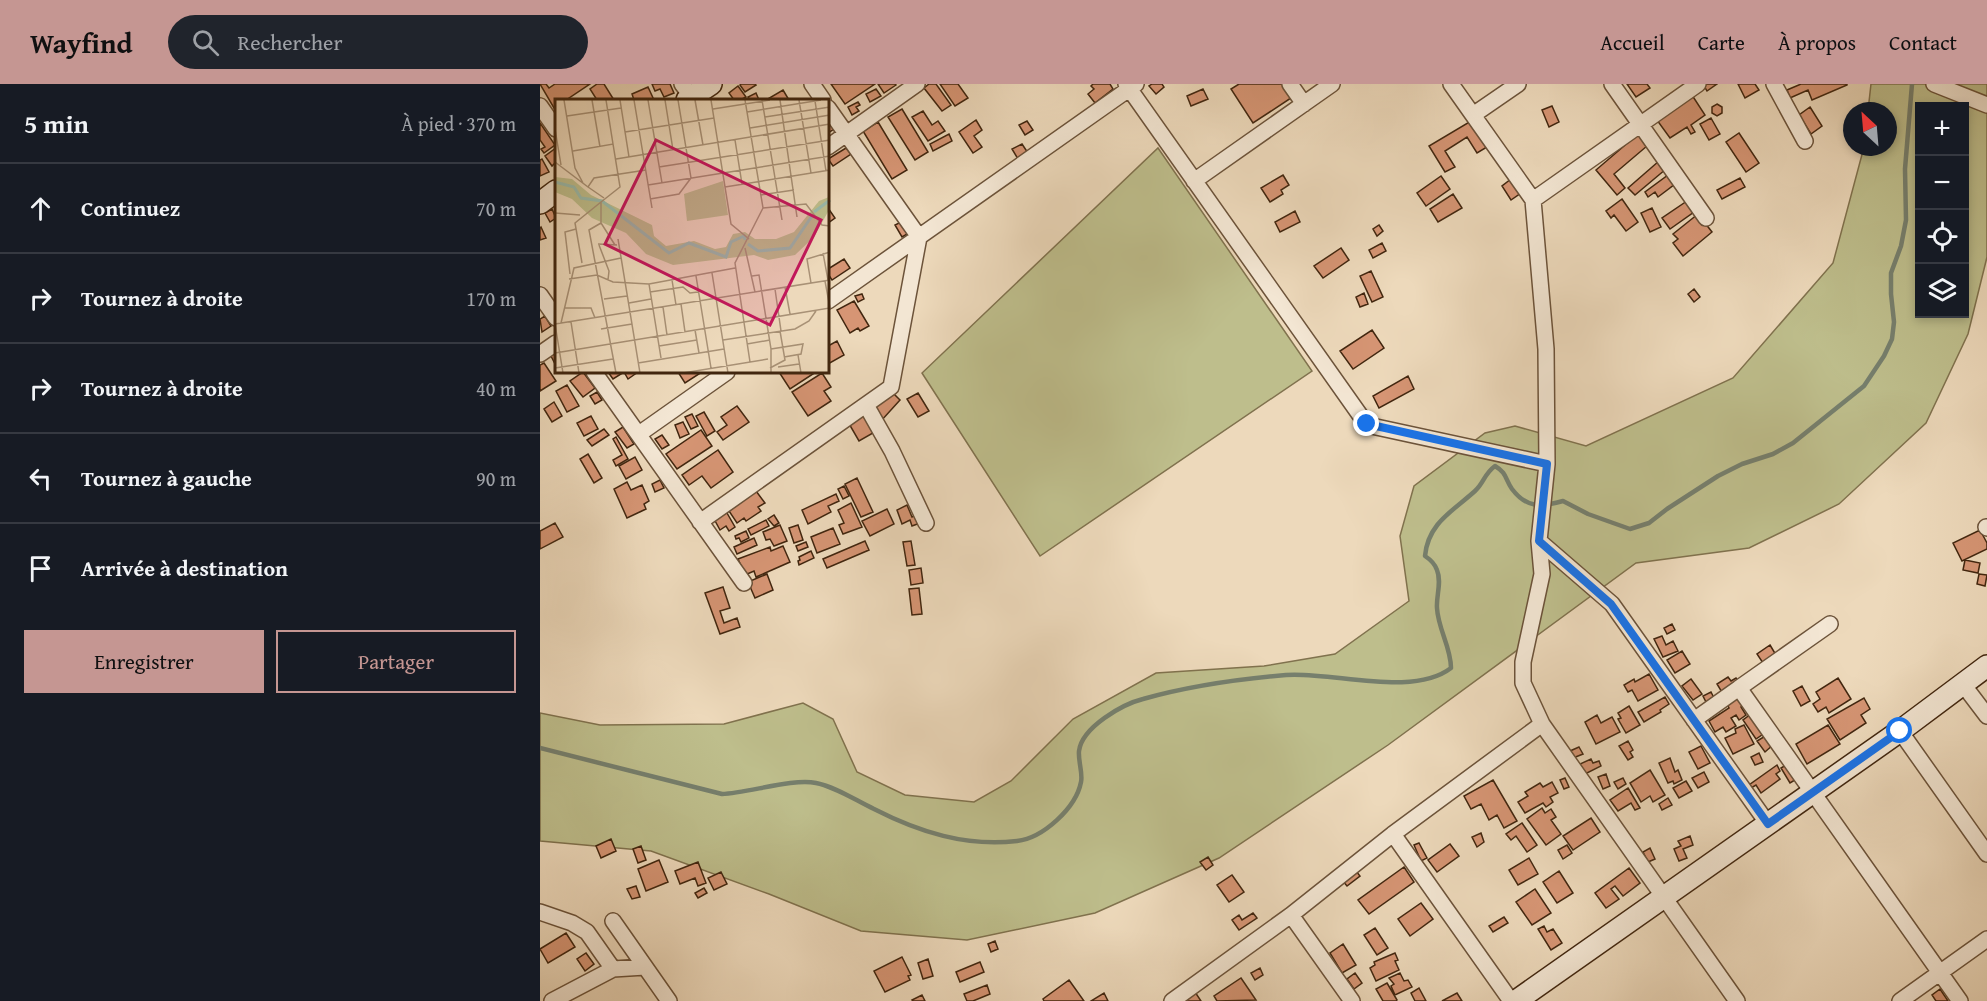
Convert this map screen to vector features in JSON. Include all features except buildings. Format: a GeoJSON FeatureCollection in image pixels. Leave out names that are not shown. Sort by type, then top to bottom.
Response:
{"type":"FeatureCollection","features":[{"type":"Feature","properties":{"kind":"street"},"geometry":{"type":"LineString","coordinates":[[687,94],[711,84]]}},
{"type":"Feature","properties":{"kind":"street"},"geometry":{"type":"LineString","coordinates":[[812,84],[822,99]]}},
{"type":"Feature","properties":{"kind":"street"},"geometry":{"type":"LineString","coordinates":[[830,146],[917,84]]}},
{"type":"Feature","properties":{"kind":"street"},"geometry":{"type":"LineString","coordinates":[[1290,84],[1304,104]]}},
{"type":"Feature","properties":{"kind":"street"},"geometry":{"type":"LineString","coordinates":[[1194,181],[1332,84]]}},
{"type":"Feature","properties":{"kind":"street"},"geometry":{"type":"LineString","coordinates":[[1451,84],[1533,200],[1546,349],[1547,464],[1539,541],[1542,574],[1523,662],[1523,683],[1542,724],[1737,1001]]}},
{"type":"Feature","properties":{"kind":"street"},"geometry":{"type":"LineString","coordinates":[[1473,115],[1518,84]]}},
{"type":"Feature","properties":{"kind":"street"},"geometry":{"type":"LineString","coordinates":[[1612,84],[1707,218]]}},
{"type":"Feature","properties":{"kind":"street"},"geometry":{"type":"LineString","coordinates":[[1533,200],[1698,84]]}},
{"type":"Feature","properties":{"kind":"street"},"geometry":{"type":"LineString","coordinates":[[1774,84],[1805,141]]}},
{"type":"Feature","properties":{"kind":"street"},"geometry":{"type":"LineString","coordinates":[[1934,84],[1987,105]]}},
{"type":"Feature","properties":{"kind":"street"},"geometry":{"type":"LineString","coordinates":[[830,300],[1130,86],[1194,181],[1367,424],[1547,464]]}},
{"type":"Feature","properties":{"kind":"street"},"geometry":{"type":"LineString","coordinates":[[540,106],[555,128]]}},
{"type":"Feature","properties":{"kind":"street"},"geometry":{"type":"LineString","coordinates":[[700,522],[891,387],[919,237],[830,111]]}},
{"type":"Feature","properties":{"kind":"street"},"geometry":{"type":"LineString","coordinates":[[540,203],[555,192]]}},
{"type":"Feature","properties":{"kind":"street"},"geometry":{"type":"LineString","coordinates":[[540,295],[555,317]]}},
{"type":"Feature","properties":{"kind":"street"},"geometry":{"type":"LineString","coordinates":[[540,354],[555,344]]}},
{"type":"Feature","properties":{"kind":"street"},"geometry":{"type":"LineString","coordinates":[[595,374],[744,583]]}},
{"type":"Feature","properties":{"kind":"street"},"geometry":{"type":"LineString","coordinates":[[639,434],[724,374]]}},
{"type":"Feature","properties":{"kind":"street"},"geometry":{"type":"LineString","coordinates":[[866,405],[892,451],[926,523]]}},
{"type":"Feature","properties":{"kind":"street"},"geometry":{"type":"LineString","coordinates":[[1539,541],[1611,604],[1768,824]]}},
{"type":"Feature","properties":{"kind":"street"},"geometry":{"type":"LineString","coordinates":[[1694,720],[1830,624]]}},
{"type":"Feature","properties":{"kind":"street"},"geometry":{"type":"LineString","coordinates":[[1516,1001],[1900,731],[1987,666]]}},
{"type":"Feature","properties":{"kind":"street"},"geometry":{"type":"LineString","coordinates":[[1962,683],[1987,716]]}},
{"type":"Feature","properties":{"kind":"street"},"geometry":{"type":"LineString","coordinates":[[1739,688],[1960,1001]]}},
{"type":"Feature","properties":{"kind":"street"},"geometry":{"type":"LineString","coordinates":[[1172,1001],[1291,915],[1393,834],[1542,724]]}},
{"type":"Feature","properties":{"kind":"street"},"geometry":{"type":"LineString","coordinates":[[1900,731],[1987,854]]}},
{"type":"Feature","properties":{"kind":"street"},"geometry":{"type":"LineString","coordinates":[[1393,834],[1512,1001]]}},
{"type":"Feature","properties":{"kind":"street"},"geometry":{"type":"LineString","coordinates":[[540,912],[572,923],[587,932],[613,969]]}},
{"type":"Feature","properties":{"kind":"street"},"geometry":{"type":"LineString","coordinates":[[1291,915],[1352,1001]]}},
{"type":"Feature","properties":{"kind":"street"},"geometry":{"type":"LineString","coordinates":[[613,921],[669,1001]]}},
{"type":"Feature","properties":{"kind":"street"},"geometry":{"type":"LineString","coordinates":[[1900,1001],[1987,939]]}},
{"type":"Feature","properties":{"kind":"street"},"geometry":{"type":"LineString","coordinates":[[552,1001],[613,969],[645,967]]}},
{"type":"Feature","properties":{"kind":"green space"},"geometry":{"type":"Polygon","coordinates":[[[1871,84],[1987,84],[1987,257],[1968,334],[1926,423],[1839,504],[1749,548],[1636,563],[1388,745],[1219,858],[1095,913],[967,940],[861,931],[769,894],[651,851],[540,841],[540,713],[600,725],[724,724],[803,703],[833,719],[857,772],[905,795],[974,802],[1011,781],[1073,719],[1156,673],[1264,666],[1335,654],[1409,601],[1400,536],[1414,486],[1485,433],[1515,426],[1586,446],[1733,378],[1833,263],[1862,156],[1897,156],[1897,102],[1869,102],[1871,84]]]}},
{"type":"Feature","properties":{"kind":"green space"},"geometry":{"type":"Polygon","coordinates":[[[1158,148],[1312,371],[1040,556],[922,373],[1158,148]]]}},
{"type":"Feature","properties":{"kind":"waterway"},"geometry":{"type":"LineString","coordinates":[[540,748],[722,794],[795,782],[816,783],[838,791],[908,825],[943,836],[979,842],[1017,841],[1027,839],[1047,828],[1073,802],[1081,782],[1079,751],[1087,733],[1115,711],[1135,702],[1196,687],[1286,675],[1394,682],[1435,677],[1451,668],[1438,616],[1438,575],[1434,564],[1425,556],[1427,545],[1436,526],[1475,491],[1495,466],[1504,474],[1518,496],[1529,503],[1542,505],[1563,501],[1588,514],[1630,529],[1649,523],[1718,476],[1742,464],[1773,454],[1793,443],[1864,386],[1884,356],[1892,339],[1894,322],[1891,273],[1901,246],[1906,220],[1905,169],[1912,84]]}},
{"type":"Feature","properties":{"kind":"route"},"geometry":{"type":"LineString","coordinates":[[1367,424],[1547,464],[1539,541],[1611,604],[1768,824],[1900,731]]}}]}
